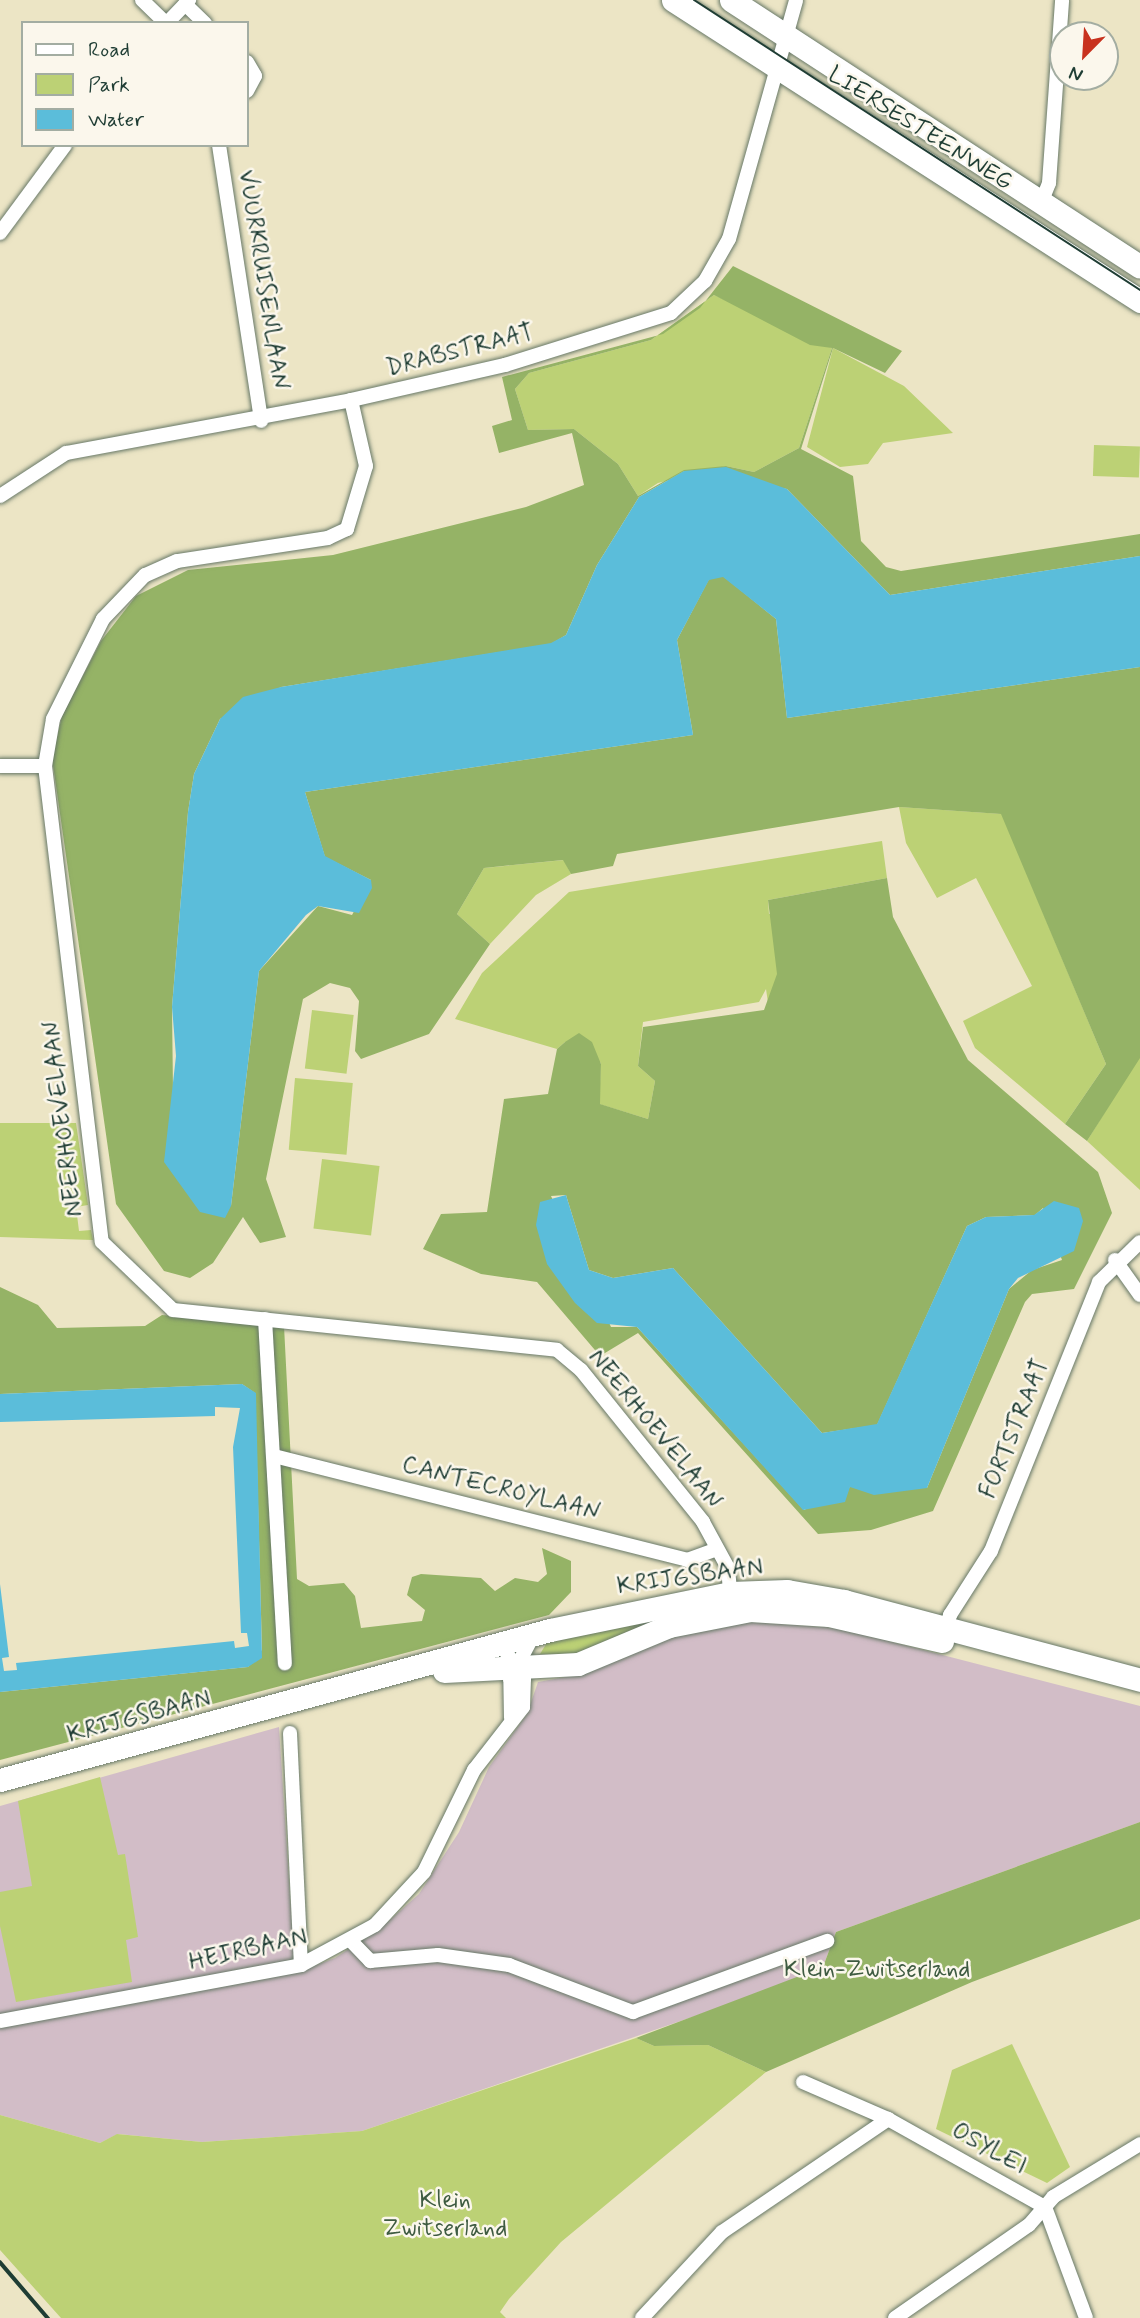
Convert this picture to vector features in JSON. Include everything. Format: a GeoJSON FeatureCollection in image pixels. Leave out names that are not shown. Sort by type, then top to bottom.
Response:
{"type":"FeatureCollection","features":[{"type":"Feature","properties":{"kind":"main road","name":"LIERSESTEENWEG"},"geometry":{"type":"LineString","coordinates":[[673,0],[1140,301]]}},
{"type":"Feature","properties":{"kind":"main road","name":"LIERSESTEENWEG"},"geometry":{"type":"LineString","coordinates":[[731,0],[1140,267]]}},
{"type":"Feature","properties":{"kind":"main road","name":"KRIJGSBAAN"},"geometry":{"type":"LineString","coordinates":[[0,1780],[331,1694],[534,1634],[730,1593],[814,1595],[1140,1691]]}},
{"type":"Feature","properties":{"kind":"main road","name":"KRIJGSBAAN"},"geometry":{"type":"LineString","coordinates":[[331,1694],[464,1667],[518,1668],[595,1660],[669,1626],[750,1610],[829,1615],[944,1634],[1140,1680]]}},
{"type":"Feature","properties":{"kind":"street"},"geometry":{"type":"LineString","coordinates":[[142,0],[165,21]]}},
{"type":"Feature","properties":{"kind":"street","name":"DRABSTRAAT"},"geometry":{"type":"LineString","coordinates":[[0,496],[66,453],[261,421],[505,365],[671,313],[705,281],[729,239],[779,69],[796,0]]}},
{"type":"Feature","properties":{"kind":"street"},"geometry":{"type":"LineString","coordinates":[[1041,203],[1049,183],[1062,0]]}},
{"type":"Feature","properties":{"kind":"street"},"geometry":{"type":"LineString","coordinates":[[169,21],[187,2],[203,21]]}},
{"type":"Feature","properties":{"kind":"street"},"geometry":{"type":"LineString","coordinates":[[248,64],[255,76],[248,89]]}},
{"type":"Feature","properties":{"kind":"street"},"geometry":{"type":"LineString","coordinates":[[0,233],[64,147]]}},
{"type":"Feature","properties":{"kind":"street","name":"VUURKRUISENLAAN"},"geometry":{"type":"LineString","coordinates":[[219,147],[261,421]]}},
{"type":"Feature","properties":{"kind":"street","name":"NEERHOEVELAAN"},"geometry":{"type":"LineString","coordinates":[[351,400],[366,466],[347,529],[328,538],[177,561],[130,586],[103,619],[53,719],[45,765],[102,1242],[164,1306],[557,1350],[581,1370],[703,1521],[715,1550],[728,1568],[730,1593]]}},
{"type":"Feature","properties":{"kind":"street"},"geometry":{"type":"LineString","coordinates":[[0,766],[45,765]]}},
{"type":"Feature","properties":{"kind":"street","name":"FORTSTRAAT"},"geometry":{"type":"LineString","coordinates":[[944,1634],[991,1551],[1085,1313],[1115,1260],[1140,1242]]}},
{"type":"Feature","properties":{"kind":"street"},"geometry":{"type":"LineString","coordinates":[[1115,1260],[1140,1296]]}},
{"type":"Feature","properties":{"kind":"street"},"geometry":{"type":"LineString","coordinates":[[265,1319],[285,1663]]}},
{"type":"Feature","properties":{"kind":"street","name":"CANTECROYLAAN"},"geometry":{"type":"LineString","coordinates":[[274,1456],[687,1560],[715,1550]]}},
{"type":"Feature","properties":{"kind":"street","name":"HEIRBAAN"},"geometry":{"type":"LineString","coordinates":[[0,2021],[301,1965],[351,1941],[391,1911],[424,1872],[474,1770],[511,1718],[510,1679],[534,1634]]}},
{"type":"Feature","properties":{"kind":"street"},"geometry":{"type":"LineString","coordinates":[[500,1643],[518,1668]]}},
{"type":"Feature","properties":{"kind":"street"},"geometry":{"type":"LineString","coordinates":[[290,1733],[301,1965]]}},
{"type":"Feature","properties":{"kind":"street"},"geometry":{"type":"LineString","coordinates":[[351,1941],[370,1961],[438,1955],[509,1965],[633,2012],[827,1941]]}},
{"type":"Feature","properties":{"kind":"street","name":"OSYLEI"},"geometry":{"type":"LineString","coordinates":[[803,2082],[888,2119],[1045,2207]]}},
{"type":"Feature","properties":{"kind":"street"},"geometry":{"type":"LineString","coordinates":[[642,2318],[722,2232],[888,2119]]}},
{"type":"Feature","properties":{"kind":"street"},"geometry":{"type":"LineString","coordinates":[[895,2318],[917,2312],[1045,2207],[1140,2144]]}},
{"type":"Feature","properties":{"kind":"street"},"geometry":{"type":"LineString","coordinates":[[1045,2207],[1086,2318]]}},
{"type":"Feature","properties":{"kind":"shaded area"},"geometry":{"type":"Polygon","coordinates":[[[739,1621],[838,1628],[1140,1706],[1140,1822],[836,1932],[823,1967],[782,1986],[362,2131],[202,2142],[118,2134],[100,2143],[0,2115],[0,1806],[279,1727],[295,1973],[335,1958],[381,1928],[419,1894],[459,1832],[489,1767],[527,1714],[538,1682],[582,1674],[676,1635],[739,1621]]]}},
{"type":"Feature","properties":{"kind":"green space"},"geometry":{"type":"Polygon","coordinates":[[[733,266],[902,351],[885,373],[833,348],[801,449],[853,476],[861,541],[886,567],[901,571],[1140,534],[1140,556],[890,595],[787,489],[684,471],[639,497],[597,565],[566,635],[551,644],[281,687],[220,719],[194,774],[188,812],[172,1007],[173,1091],[231,1206],[259,971],[318,906],[352,915],[371,880],[325,857],[305,792],[693,735],[677,640],[709,579],[723,576],[776,619],[787,718],[1140,667],[1140,1058],[1087,1141],[1065,1124],[1106,1064],[1001,814],[899,807],[617,854],[613,866],[571,874],[563,860],[484,868],[457,914],[490,944],[429,1034],[361,1059],[355,1051],[359,1001],[350,988],[330,983],[303,999],[266,1179],[286,1237],[260,1243],[243,1217],[213,1263],[190,1278],[164,1271],[116,1204],[52,758],[62,716],[101,641],[136,596],[188,570],[333,555],[526,507],[584,485],[572,433],[499,453],[492,426],[512,420],[502,377],[657,336],[651,340],[529,373],[515,389],[528,430],[574,429],[618,464],[638,496],[684,470],[726,466],[754,472],[799,448],[832,348],[810,345],[714,295],[705,301],[733,266]]]}},
{"type":"Feature","properties":{"kind":"green space"},"geometry":{"type":"Polygon","coordinates":[[[714,295],[832,348],[799,448],[754,472],[726,466],[658,483],[638,496],[618,464],[574,429],[528,430],[515,389],[529,373],[651,340],[714,295]]]}},
{"type":"Feature","properties":{"kind":"green space"},"geometry":{"type":"Polygon","coordinates":[[[833,348],[904,386],[953,433],[883,443],[868,464],[840,467],[807,447],[833,348]]]}},
{"type":"Feature","properties":{"kind":"green space"},"geometry":{"type":"Polygon","coordinates":[[[1094,445],[1140,447],[1139,478],[1093,476],[1094,445]]]}},
{"type":"Feature","properties":{"kind":"green space"},"geometry":{"type":"Polygon","coordinates":[[[899,807],[1002,814],[1106,1064],[1065,1124],[975,1048],[963,1021],[1032,986],[976,878],[937,898],[906,843],[899,807]]]}},
{"type":"Feature","properties":{"kind":"green space"},"geometry":{"type":"Polygon","coordinates":[[[882,841],[887,878],[768,900],[769,914],[784,913],[774,1044],[766,989],[759,1002],[643,1022],[638,1066],[655,1081],[648,1119],[599,1104],[601,1063],[565,1042],[557,1049],[455,1019],[482,973],[569,892],[882,841]]]}},
{"type":"Feature","properties":{"kind":"green space"},"geometry":{"type":"Polygon","coordinates":[[[564,860],[571,874],[536,895],[490,944],[457,914],[484,868],[564,860]]]}},
{"type":"Feature","properties":{"kind":"green space"},"geometry":{"type":"Polygon","coordinates":[[[887,878],[893,917],[968,1060],[1098,1172],[1112,1213],[1074,1289],[1032,1294],[1025,1302],[933,1511],[871,1530],[818,1534],[638,1333],[600,1356],[537,1282],[481,1274],[423,1249],[441,1214],[487,1212],[504,1099],[548,1094],[557,1049],[565,1042],[579,1033],[592,1042],[601,1064],[600,1104],[648,1119],[655,1081],[638,1066],[643,1027],[764,1010],[777,974],[768,900],[887,878]],[[566,1195],[551,1196],[611,1327],[637,1327],[804,1510],[850,1487],[927,1488],[1009,1289],[1032,1270],[1062,1260],[1043,1208],[1035,1215],[986,1217],[967,1226],[877,1425],[822,1433],[673,1268],[613,1278],[589,1270],[566,1195]]]}},
{"type":"Feature","properties":{"kind":"green space"},"geometry":{"type":"Polygon","coordinates":[[[312,1010],[354,1015],[346,1074],[305,1069],[312,1010]]]}},
{"type":"Feature","properties":{"kind":"green space"},"geometry":{"type":"Polygon","coordinates":[[[1140,1058],[1140,1190],[1087,1141],[1140,1058]]]}},
{"type":"Feature","properties":{"kind":"green space"},"geometry":{"type":"Polygon","coordinates":[[[295,1078],[353,1083],[347,1155],[289,1150],[295,1078]]]}},
{"type":"Feature","properties":{"kind":"green space"},"geometry":{"type":"Polygon","coordinates":[[[0,1123],[76,1123],[88,1205],[76,1207],[79,1231],[91,1230],[93,1240],[0,1237],[0,1123]]]}},
{"type":"Feature","properties":{"kind":"green space"},"geometry":{"type":"Polygon","coordinates":[[[322,1159],[380,1166],[371,1236],[313,1228],[322,1159]]]}},
{"type":"Feature","properties":{"kind":"green space"},"geometry":{"type":"Polygon","coordinates":[[[0,1287],[38,1305],[57,1328],[145,1326],[162,1315],[284,1326],[297,1579],[309,1586],[344,1583],[355,1596],[361,1628],[422,1621],[425,1610],[407,1595],[412,1577],[421,1574],[481,1578],[495,1591],[515,1578],[538,1582],[547,1574],[542,1548],[571,1561],[571,1592],[549,1615],[0,1760],[0,1692],[248,1667],[262,1650],[255,1393],[242,1384],[0,1394],[0,1287]]]}},
{"type":"Feature","properties":{"kind":"green space"},"geometry":{"type":"Polygon","coordinates":[[[805,1603],[592,1656],[540,1654],[548,1641],[622,1622],[805,1603]]]}},
{"type":"Feature","properties":{"kind":"green space"},"geometry":{"type":"Polygon","coordinates":[[[100,1777],[118,1855],[125,1854],[138,1937],[126,1940],[132,1982],[16,2002],[0,1926],[0,1892],[32,1886],[18,1801],[100,1777]]]}},
{"type":"Feature","properties":{"kind":"green space","name":"Klein-Zwitserland"},"geometry":{"type":"Polygon","coordinates":[[[1140,1822],[1140,1919],[972,1982],[766,2072],[708,2045],[654,2046],[636,2038],[823,1967],[836,1932],[1140,1822]]]}},
{"type":"Feature","properties":{"kind":"green space","name":"Klein Zwitserland"},"geometry":{"type":"Polygon","coordinates":[[[636,2038],[654,2046],[708,2045],[766,2072],[561,2242],[509,2299],[500,2312],[506,2318],[61,2318],[0,2250],[0,2115],[100,2143],[117,2134],[202,2142],[362,2131],[636,2038]]]}},
{"type":"Feature","properties":{"kind":"green space"},"geometry":{"type":"Polygon","coordinates":[[[1012,2044],[1070,2167],[1047,2183],[936,2129],[952,2070],[1012,2044]]]}},
{"type":"Feature","properties":{"kind":"water"},"geometry":{"type":"Polygon","coordinates":[[[726,467],[787,489],[890,595],[1140,556],[1140,667],[787,718],[776,619],[723,577],[709,580],[677,640],[693,735],[305,792],[325,856],[371,880],[372,888],[359,913],[318,906],[306,915],[259,971],[231,1206],[225,1218],[200,1212],[164,1162],[176,1056],[172,1007],[188,812],[194,774],[220,719],[243,697],[281,687],[551,643],[566,635],[597,565],[639,497],[684,471],[726,467]]]}},
{"type":"Feature","properties":{"kind":"water"},"geometry":{"type":"Polygon","coordinates":[[[566,1195],[589,1270],[613,1278],[673,1268],[822,1433],[877,1424],[967,1226],[986,1217],[1034,1215],[1054,1201],[1079,1208],[1083,1221],[1074,1251],[1018,1278],[1009,1289],[927,1488],[874,1495],[850,1487],[845,1502],[803,1510],[637,1327],[597,1323],[575,1303],[547,1264],[536,1225],[540,1202],[566,1195]]]}},
{"type":"Feature","properties":{"kind":"water"},"geometry":{"type":"Polygon","coordinates":[[[242,1384],[256,1393],[262,1658],[248,1667],[0,1692],[0,1584],[9,1657],[2,1658],[4,1671],[17,1670],[16,1663],[234,1641],[235,1648],[249,1646],[247,1633],[241,1633],[233,1447],[240,1408],[215,1407],[215,1416],[0,1422],[0,1394],[242,1384]]]}},
{"type":"Feature","properties":{"kind":"tram line"},"geometry":{"type":"LineString","coordinates":[[694,0],[1140,290]]}},
{"type":"Feature","properties":{"kind":"railway"},"geometry":{"type":"LineString","coordinates":[[0,2262],[48,2318]]}}]}
